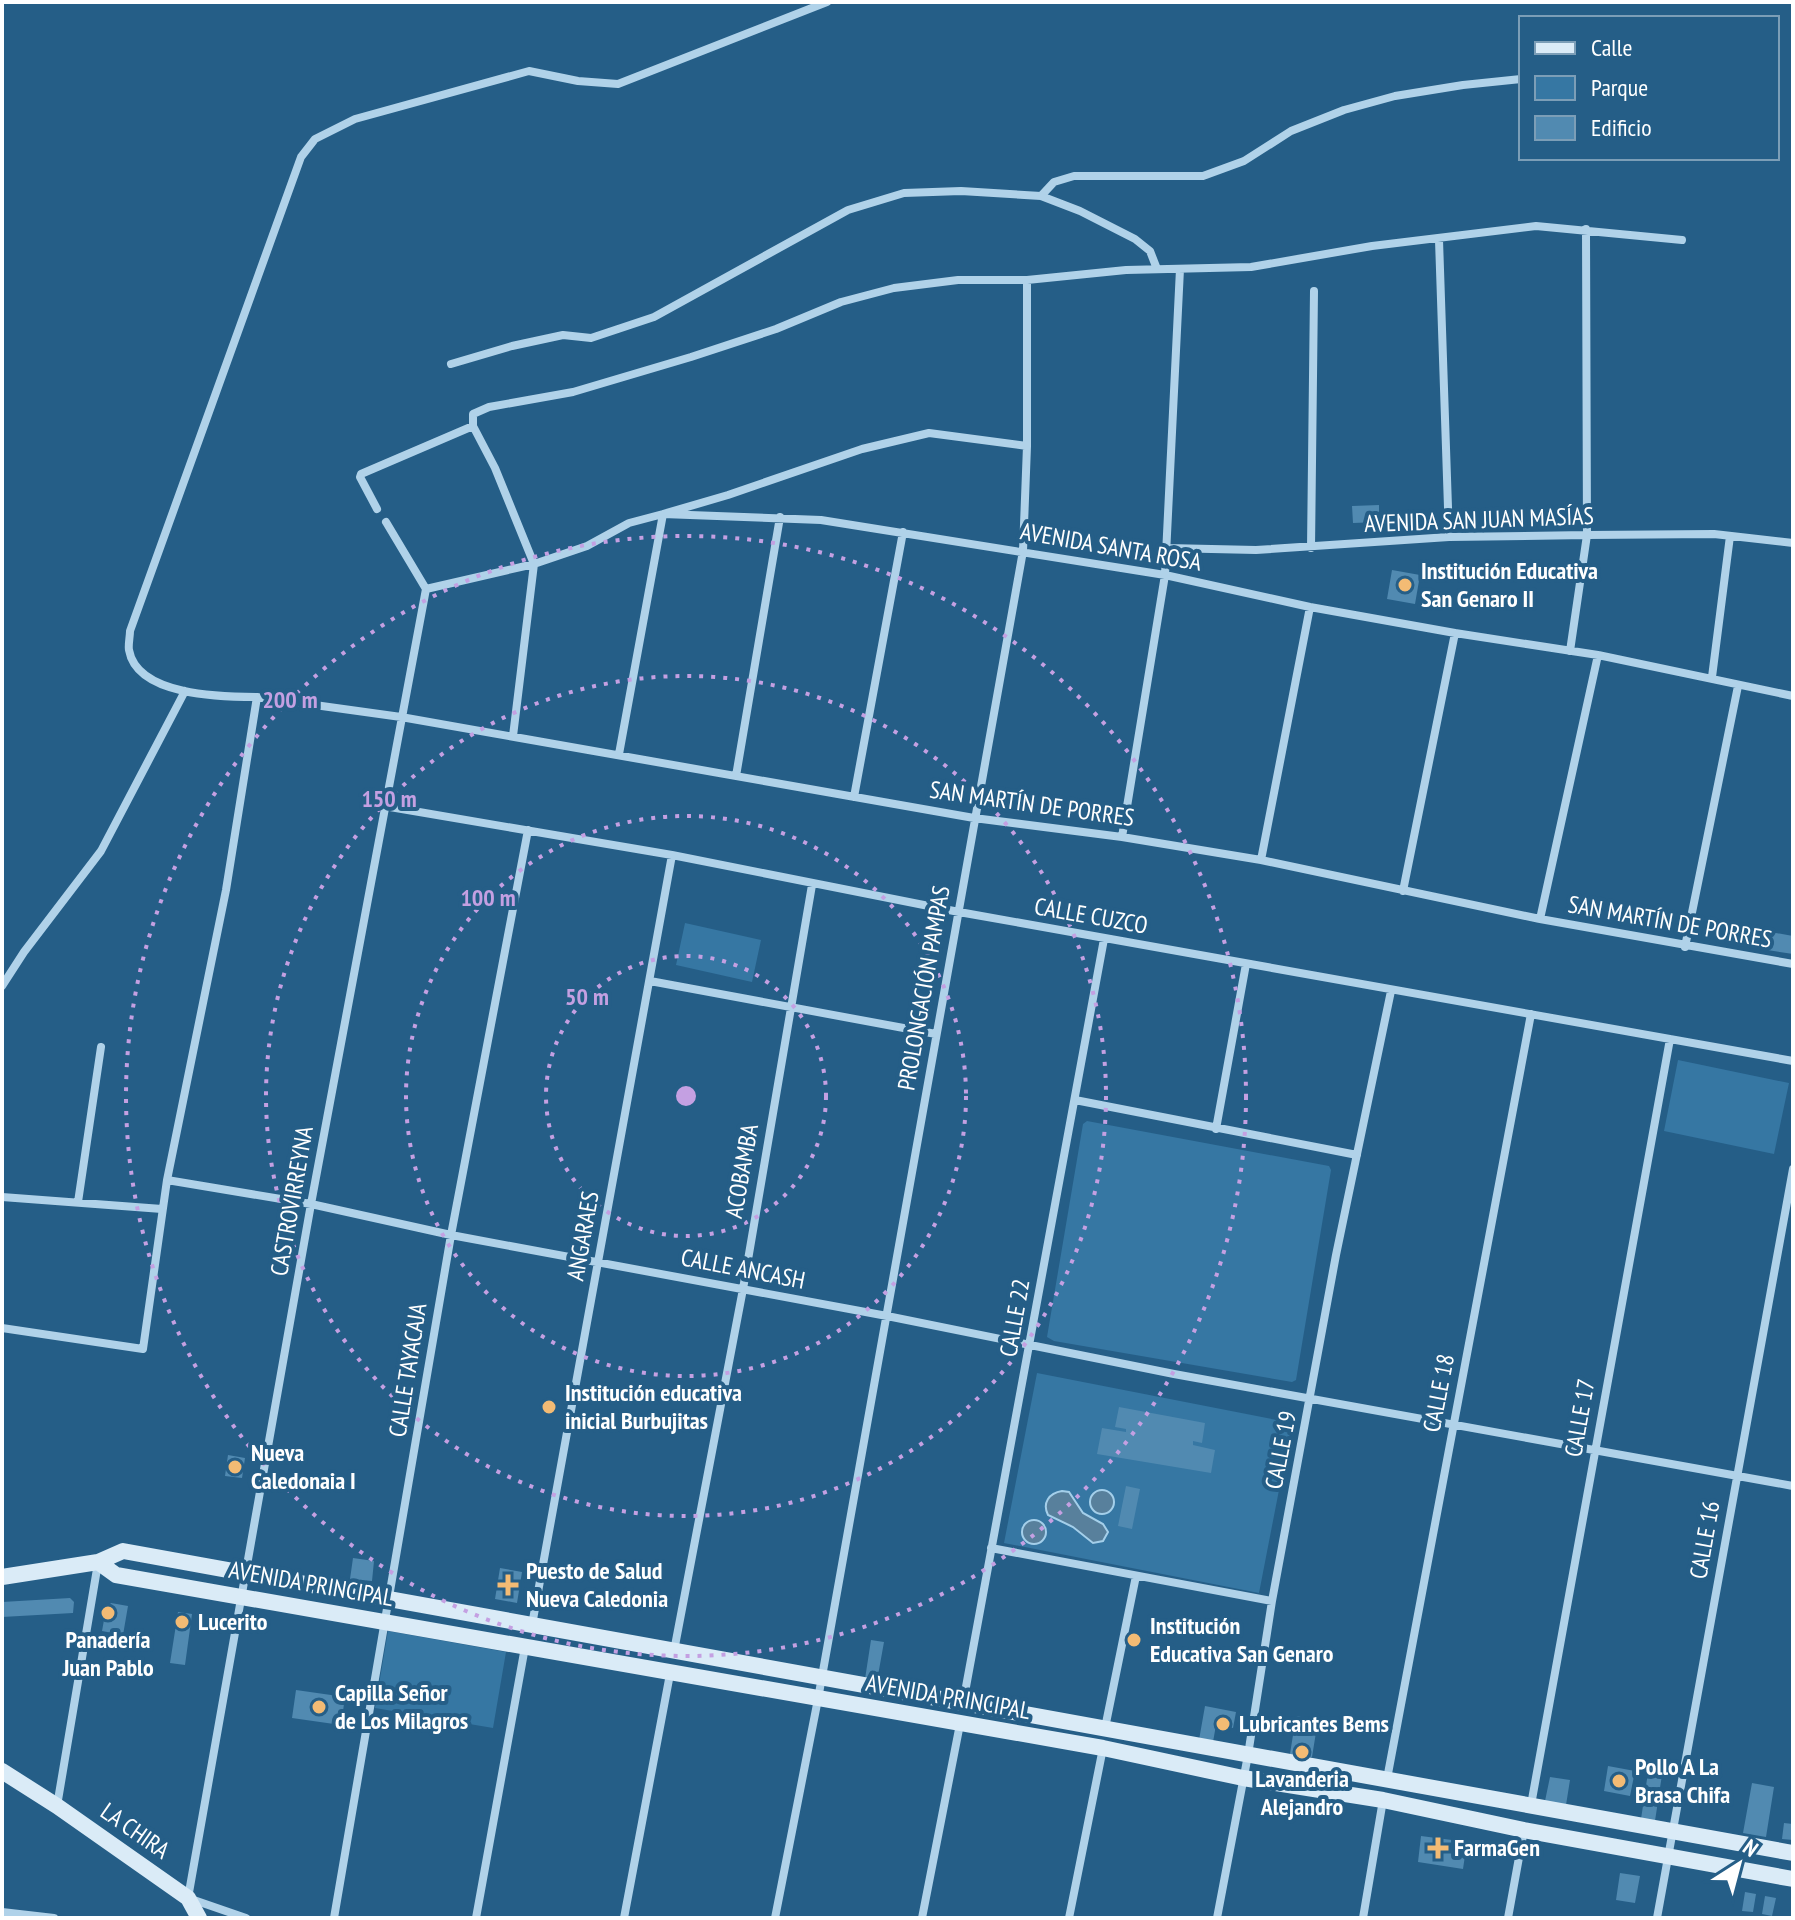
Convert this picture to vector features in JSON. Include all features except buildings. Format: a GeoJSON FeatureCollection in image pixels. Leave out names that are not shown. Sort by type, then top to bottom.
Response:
{"type":"FeatureCollection","features":[{"type":"Feature","properties":{"kind":"street","name":"SAN MARTÍN DE PORRES"},"geometry":{"type":"LineString","coordinates":[[827,2],[618,84],[578,81],[529,71],[355,119],[315,139],[301,157],[130,631],[128,650],[143,675],[185,691],[212,696],[260,698],[401,717],[974,818],[1122,837],[1261,860],[1540,919],[1793,964]]}},
{"type":"Feature","properties":{"kind":"street"},"geometry":{"type":"LineString","coordinates":[[1041,196],[1054,182],[1074,176],[1203,176],[1244,161],[1291,131],[1344,110],[1409,94],[1519,79]]}},
{"type":"Feature","properties":{"kind":"street"},"geometry":{"type":"LineString","coordinates":[[451,364],[563,335],[591,338],[654,317],[678,306],[718,280],[744,269],[806,231],[859,206],[904,193],[938,191],[1041,196],[1080,211],[1135,239],[1150,251],[1157,269]]}},
{"type":"Feature","properties":{"kind":"street"},"geometry":{"type":"LineString","coordinates":[[513,736],[534,564],[495,468],[473,426],[473,414],[489,407],[573,392],[691,357],[882,290],[958,280],[1027,280],[1157,269],[1251,267],[1372,246],[1536,226],[1682,240]]}},
{"type":"Feature","properties":{"kind":"street"},"geometry":{"type":"LineString","coordinates":[[1570,651],[1587,535],[1586,229]]}},
{"type":"Feature","properties":{"kind":"street"},"geometry":{"type":"LineString","coordinates":[[1439,240],[1449,537]]}},
{"type":"Feature","properties":{"kind":"street"},"geometry":{"type":"LineString","coordinates":[[1122,837],[1165,575],[1180,269]]}},
{"type":"Feature","properties":{"kind":"street","name":"PROLONGACIÓN PAMPAS"},"geometry":{"type":"LineString","coordinates":[[775,1918],[818,1699],[1023,551],[1027,446],[1027,280]]}},
{"type":"Feature","properties":{"kind":"street"},"geometry":{"type":"LineString","coordinates":[[1311,548],[1314,291]]}},
{"type":"Feature","properties":{"kind":"street"},"geometry":{"type":"LineString","coordinates":[[377,509],[361,474],[473,426]]}},
{"type":"Feature","properties":{"kind":"street"},"geometry":{"type":"LineString","coordinates":[[619,754],[663,514],[862,449],[929,433],[1027,446]]}},
{"type":"Feature","properties":{"kind":"street","name":"AVENIDA SANTA ROSA"},"geometry":{"type":"LineString","coordinates":[[426,589],[534,564],[587,546],[629,523],[663,514],[821,520],[1165,575],[1310,607],[1598,655],[1793,696]]}},
{"type":"Feature","properties":{"kind":"street"},"geometry":{"type":"LineString","coordinates":[[736,776],[780,517]]}},
{"type":"Feature","properties":{"kind":"street"},"geometry":{"type":"LineString","coordinates":[[386,522],[426,589]]}},
{"type":"Feature","properties":{"kind":"street"},"geometry":{"type":"LineString","coordinates":[[854,797],[903,532]]}},
{"type":"Feature","properties":{"kind":"street","name":"AVENIDA SAN JUAN MASÍAS"},"geometry":{"type":"LineString","coordinates":[[1167,548],[1311,548],[1449,537],[1587,535],[1714,534],[1793,543]]}},
{"type":"Feature","properties":{"kind":"street"},"geometry":{"type":"LineString","coordinates":[[1712,677],[1730,536]]}},
{"type":"Feature","properties":{"kind":"street","name":"CASTROVIRREYNA"},"geometry":{"type":"LineString","coordinates":[[188,1898],[311,1204],[426,589]]}},
{"type":"Feature","properties":{"kind":"street"},"geometry":{"type":"LineString","coordinates":[[1261,860],[1310,607]]}},
{"type":"Feature","properties":{"kind":"street"},"geometry":{"type":"LineString","coordinates":[[1403,891],[1455,633]]}},
{"type":"Feature","properties":{"kind":"street"},"geometry":{"type":"LineString","coordinates":[[1540,919],[1598,655]]}},
{"type":"Feature","properties":{"kind":"street"},"geometry":{"type":"LineString","coordinates":[[1685,947],[1738,686]]}},
{"type":"Feature","properties":{"kind":"street"},"geometry":{"type":"LineString","coordinates":[[2,986],[101,851],[185,691]]}},
{"type":"Feature","properties":{"kind":"street"},"geometry":{"type":"LineString","coordinates":[[2,1328],[143,1349],[167,1180],[226,890],[260,698]]}},
{"type":"Feature","properties":{"kind":"street","name":"CALLE CUZCO"},"geometry":{"type":"LineString","coordinates":[[384,806],[672,855],[812,885],[1104,939],[1793,1061]]}},
{"type":"Feature","properties":{"kind":"street","name":"CALLE TAYACAJA"},"geometry":{"type":"LineString","coordinates":[[334,1918],[451,1235],[528,830]]}},
{"type":"Feature","properties":{"kind":"street","name":"ANGARAES"},"geometry":{"type":"LineString","coordinates":[[532,1625],[672,855]]}},
{"type":"Feature","properties":{"kind":"street","name":"ACOBAMBA"},"geometry":{"type":"LineString","coordinates":[[673,1651],[743,1289],[812,885]]}},
{"type":"Feature","properties":{"kind":"street","name":"CALLE 22"},"geometry":{"type":"LineString","coordinates":[[963,1703],[1104,939]]}},
{"type":"Feature","properties":{"kind":"street"},"geometry":{"type":"LineString","coordinates":[[1216,1129],[1246,964]]}},
{"type":"Feature","properties":{"kind":"street"},"geometry":{"type":"LineString","coordinates":[[650,981],[936,1034]]}},
{"type":"Feature","properties":{"kind":"street","name":"CALLE 19"},"geometry":{"type":"LineString","coordinates":[[1217,1918],[1248,1755],[1272,1601],[1391,991]]}},
{"type":"Feature","properties":{"kind":"street","name":"CALLE 18"},"geometry":{"type":"LineString","coordinates":[[1387,1779],[1531,1014]]}},
{"type":"Feature","properties":{"kind":"street","name":"CALLE 17"},"geometry":{"type":"LineString","coordinates":[[1531,1805],[1670,1039]]}},
{"type":"Feature","properties":{"kind":"street"},"geometry":{"type":"LineString","coordinates":[[78,1202],[101,1047]]}},
{"type":"Feature","properties":{"kind":"street"},"geometry":{"type":"LineString","coordinates":[[1075,1100],[1357,1155]]}},
{"type":"Feature","properties":{"kind":"street","name":"CALLE 16"},"geometry":{"type":"LineString","coordinates":[[1657,1918],[1793,1169]]}},
{"type":"Feature","properties":{"kind":"street","name":"CALLE ANCASH"},"geometry":{"type":"LineString","coordinates":[[167,1180],[311,1204],[451,1235],[1793,1486]]}},
{"type":"Feature","properties":{"kind":"street"},"geometry":{"type":"LineString","coordinates":[[2,1197],[162,1209]]}},
{"type":"Feature","properties":{"kind":"street"},"geometry":{"type":"LineString","coordinates":[[991,1548],[1272,1601]]}},
{"type":"Feature","properties":{"kind":"street","name":"AVENIDA PRINCIPAL"},"geometry":{"type":"LineString","coordinates":[[2,1577],[98,1562],[123,1551],[1793,1853]]}},
{"type":"Feature","properties":{"kind":"street"},"geometry":{"type":"LineString","coordinates":[[57,1806],[98,1562]]}},
{"type":"Feature","properties":{"kind":"street","name":"AVENIDA PRINCIPAL"},"geometry":{"type":"LineString","coordinates":[[98,1562],[116,1575],[1103,1748],[1243,1778],[1383,1800],[1524,1830],[1793,1879]]}},
{"type":"Feature","properties":{"kind":"street"},"geometry":{"type":"LineString","coordinates":[[1105,1728],[1136,1576]]}},
{"type":"Feature","properties":{"kind":"street"},"geometry":{"type":"LineString","coordinates":[[476,1918],[526,1646]]}},
{"type":"Feature","properties":{"kind":"street"},"geometry":{"type":"LineString","coordinates":[[624,1918],[670,1674]]}},
{"type":"Feature","properties":{"kind":"street"},"geometry":{"type":"LineString","coordinates":[[922,1918],[960,1724]]}},
{"type":"Feature","properties":{"kind":"street"},"geometry":{"type":"LineString","coordinates":[[1069,1918],[1103,1748]]}},
{"type":"Feature","properties":{"kind":"street","name":"LA CHIRA"},"geometry":{"type":"LineString","coordinates":[[2,1771],[188,1898],[246,1918]]}},
{"type":"Feature","properties":{"kind":"street"},"geometry":{"type":"LineString","coordinates":[[1363,1918],[1383,1800]]}},
{"type":"Feature","properties":{"kind":"street"},"geometry":{"type":"LineString","coordinates":[[1508,1918],[1524,1830]]}},
{"type":"Feature","properties":{"kind":"street"},"geometry":{"type":"LineString","coordinates":[[188,1898],[199,1918]]}},
{"type":"Feature","properties":{"kind":"street"},"geometry":{"type":"LineString","coordinates":[[2,1912],[54,1918]]}},
{"type":"Feature","properties":{"kind":"green space"},"geometry":{"type":"Polygon","coordinates":[[[685,923],[761,940],[752,982],[676,965],[685,923]]]}},
{"type":"Feature","properties":{"kind":"green space"},"geometry":{"type":"Polygon","coordinates":[[[1678,1060],[1789,1083],[1774,1154],[1664,1131],[1678,1060]]]}},
{"type":"Feature","properties":{"kind":"green space"},"geometry":{"type":"Polygon","coordinates":[[[1087,1121],[1329,1166],[1331,1170],[1296,1380],[1292,1382],[1054,1341],[1047,1337],[1083,1124],[1087,1121]]]}},
{"type":"Feature","properties":{"kind":"green space"},"geometry":{"type":"Polygon","coordinates":[[[1037,1373],[1292,1423],[1259,1593],[1004,1543],[1037,1373]]]}},
{"type":"Feature","properties":{"kind":"green space"},"geometry":{"type":"Polygon","coordinates":[[[388,1631],[506,1652],[493,1728],[375,1708],[388,1631]]]}},
{"type":"Feature","properties":{"kind":"shaded area"},"geometry":{"type":"Polygon","coordinates":[[[1102,1490],[1110,1494],[1114,1502],[1110,1510],[1102,1514],[1094,1510],[1090,1502],[1094,1494],[1102,1490]]]}},
{"type":"Feature","properties":{"kind":"shaded area"},"geometry":{"type":"Polygon","coordinates":[[[1062,1491],[1069,1492],[1083,1513],[1103,1524],[1108,1532],[1103,1541],[1093,1543],[1073,1527],[1048,1515],[1048,1499],[1062,1491]]]}},
{"type":"Feature","properties":{"kind":"shaded area"},"geometry":{"type":"Polygon","coordinates":[[[1034,1520],[1045,1527],[1046,1532],[1039,1543],[1034,1544],[1023,1537],[1022,1532],[1029,1521],[1034,1520]]]}},
{"type":"Feature","properties":{"kind":"place","name":"Institución Educativa San Genaro II"},"geometry":{"type":"Point","coordinates":[1405,585]}},
{"type":"Feature","properties":{"kind":"place","name":"Institución educativa inicial Burbujitas"},"geometry":{"type":"Point","coordinates":[549,1407]}},
{"type":"Feature","properties":{"kind":"place","name":"Nueva Caledonaia I"},"geometry":{"type":"Point","coordinates":[235,1467]}},
{"type":"Feature","properties":{"kind":"place","name":"Puesto de Salud Nueva Caledonia"},"geometry":{"type":"Point","coordinates":[508,1585]}},
{"type":"Feature","properties":{"kind":"place","name":"Panadería Juan Pablo"},"geometry":{"type":"Point","coordinates":[108,1613]}},
{"type":"Feature","properties":{"kind":"place","name":"Lucerito"},"geometry":{"type":"Point","coordinates":[182,1622]}},
{"type":"Feature","properties":{"kind":"place","name":"Institución Educativa San Genaro"},"geometry":{"type":"Point","coordinates":[1134,1640]}},
{"type":"Feature","properties":{"kind":"place","name":"Capilla Señor de Los Milagros"},"geometry":{"type":"Point","coordinates":[319,1707]}},
{"type":"Feature","properties":{"kind":"place","name":"Lubricantes Bems"},"geometry":{"type":"Point","coordinates":[1223,1724]}},
{"type":"Feature","properties":{"kind":"place","name":"Lavanderia Alejandro"},"geometry":{"type":"Point","coordinates":[1302,1752]}},
{"type":"Feature","properties":{"kind":"place","name":"Pollo A La Brasa Chifa"},"geometry":{"type":"Point","coordinates":[1619,1781]}},
{"type":"Feature","properties":{"kind":"place","name":"FarmaGen"},"geometry":{"type":"Point","coordinates":[1438,1848]}}]}
